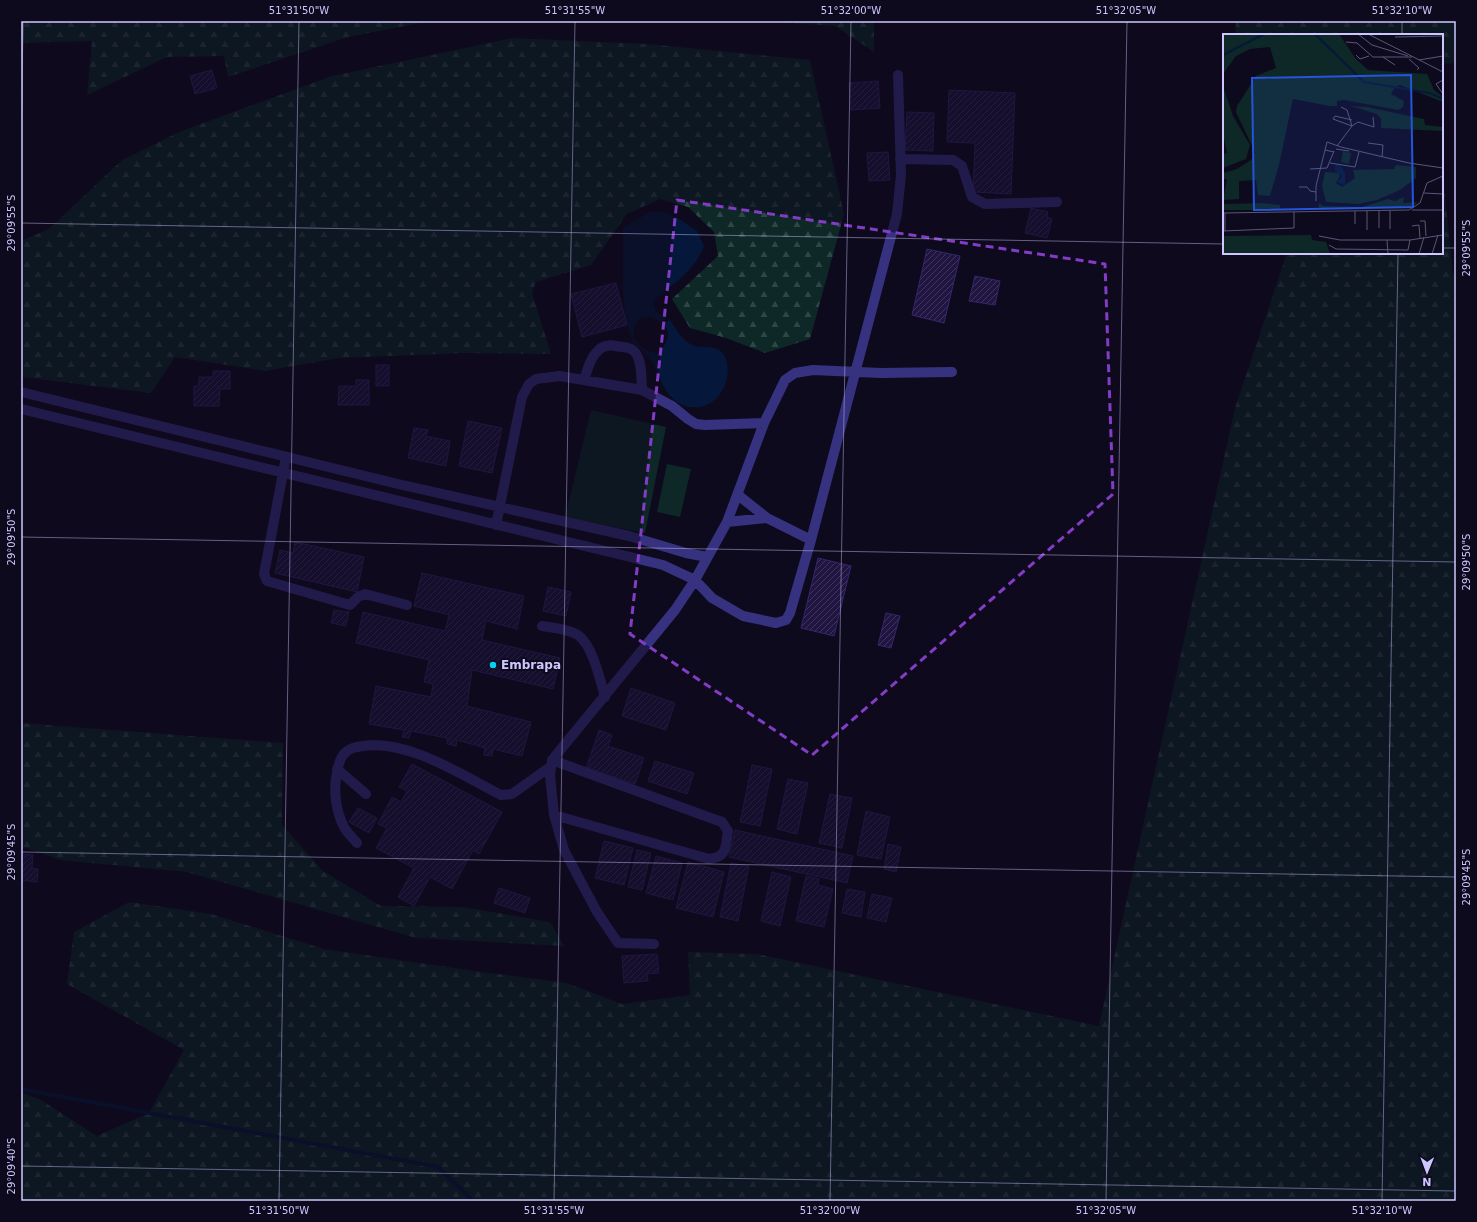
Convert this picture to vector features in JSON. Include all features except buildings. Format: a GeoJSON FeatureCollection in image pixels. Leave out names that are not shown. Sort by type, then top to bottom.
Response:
{"type":"FeatureCollection","features":[{"type":"Feature","properties":{"kind":"lane"},"geometry":{"type":"LineString","coordinates":[[21,409],[663,566],[695,580],[712,598],[724,607],[743,616],[776,623],[781,622],[786,620],[790,613],[811,540],[897,214],[900,194],[898,75]]}},
{"type":"Feature","properties":{"kind":"lane"},"geometry":{"type":"LineString","coordinates":[[900,159],[946,160],[958,162],[962,166],[972,197],[985,204],[1057,202]]}},
{"type":"Feature","properties":{"kind":"lane"},"geometry":{"type":"LineString","coordinates":[[584,380],[594,356],[602,347],[610,344],[634,351],[638,358],[642,390]]}},
{"type":"Feature","properties":{"kind":"lane"},"geometry":{"type":"LineString","coordinates":[[357,843],[344,826],[339,814],[336,792],[338,769],[343,754],[350,749],[371,744],[387,745],[412,751],[501,795],[512,794],[551,763],[675,610],[695,580],[727,522],[764,423],[785,380],[795,373],[813,370],[881,373],[952,372]]}},
{"type":"Feature","properties":{"kind":"lane"},"geometry":{"type":"LineString","coordinates":[[496,524],[525,389],[536,379],[560,376],[642,390],[672,406],[696,424],[764,423]]}},
{"type":"Feature","properties":{"kind":"lane"},"geometry":{"type":"LineString","coordinates":[[21,392],[398,484],[499,508],[629,536],[668,548],[707,556]]}},
{"type":"Feature","properties":{"kind":"lane"},"geometry":{"type":"LineString","coordinates":[[286,457],[264,574],[267,581],[350,605],[358,597],[365,594],[407,605]]}},
{"type":"Feature","properties":{"kind":"lane"},"geometry":{"type":"LineString","coordinates":[[394,500],[398,484]]}},
{"type":"Feature","properties":{"kind":"lane"},"geometry":{"type":"LineString","coordinates":[[738,495],[767,518],[811,540]]}},
{"type":"Feature","properties":{"kind":"lane"},"geometry":{"type":"LineString","coordinates":[[727,522],[767,518]]}},
{"type":"Feature","properties":{"kind":"lane"},"geometry":{"type":"LineString","coordinates":[[663,566],[668,548]]}},
{"type":"Feature","properties":{"kind":"lane"},"geometry":{"type":"LineString","coordinates":[[542,626],[568,630],[579,636],[586,645],[596,666],[605,698]]}},
{"type":"Feature","properties":{"kind":"lane"},"geometry":{"type":"LineString","coordinates":[[551,763],[554,815],[564,850],[571,866],[618,943],[654,944]]}},
{"type":"Feature","properties":{"kind":"lane"},"geometry":{"type":"LineString","coordinates":[[551,763],[722,822],[728,831],[724,853],[719,858],[709,859],[554,815]]}},
{"type":"Feature","properties":{"kind":"lane"},"geometry":{"type":"LineString","coordinates":[[338,769],[366,794]]}},
{"type":"Feature","properties":{"kind":"highlighted area"},"geometry":{"type":"Polygon","coordinates":[[[677,200],[1105,264],[1113,494],[812,755],[630,634],[677,200]]]}},
{"type":"Feature","properties":{"kind":"green space"},"geometry":{"type":"Polygon","coordinates":[[[21,21],[431,21],[348,37],[228,77],[224,56],[167,57],[87,95],[92,41],[21,43],[21,21]]]}},
{"type":"Feature","properties":{"kind":"green space"},"geometry":{"type":"Polygon","coordinates":[[[762,21],[874,21],[874,52],[835,26],[762,21]]]}},
{"type":"Feature","properties":{"kind":"green space"},"geometry":{"type":"Polygon","coordinates":[[[1236,21],[1456,21],[1456,63],[1443,64],[1443,34],[1235,34],[1236,21]]]}},
{"type":"Feature","properties":{"kind":"green space"},"geometry":{"type":"Polygon","coordinates":[[[512,38],[648,44],[810,60],[844,214],[810,339],[765,353],[726,338],[690,328],[672,299],[718,256],[714,232],[688,207],[660,199],[627,214],[591,265],[536,282],[532,293],[551,354],[464,353],[339,358],[265,371],[175,357],[151,393],[21,377],[21,241],[49,229],[121,161],[179,132],[332,76],[512,38]]]}},
{"type":"Feature","properties":{"kind":"green space"},"geometry":{"type":"Polygon","coordinates":[[[1443,175],[1453,274],[1456,274],[1456,1201],[21,1201],[21,1092],[41,1100],[97,1136],[149,1113],[184,1050],[67,984],[74,932],[129,902],[211,914],[324,949],[567,983],[622,1004],[690,995],[688,952],[757,954],[1099,1026],[1235,408],[1287,254],[1443,254],[1443,175]]]}},
{"type":"Feature","properties":{"kind":"green space"},"geometry":{"type":"Polygon","coordinates":[[[591,410],[666,427],[645,533],[565,517],[591,410]]]}},
{"type":"Feature","properties":{"kind":"green space"},"geometry":{"type":"Polygon","coordinates":[[[667,464],[691,469],[680,517],[657,512],[667,464]]]}},
{"type":"Feature","properties":{"kind":"green space"},"geometry":{"type":"Polygon","coordinates":[[[21,723],[283,743],[282,825],[323,871],[381,906],[463,907],[550,922],[564,946],[416,938],[187,872],[60,860],[21,846],[21,723]]]}},
{"type":"Feature","properties":{"kind":"water"},"geometry":{"type":"Polygon","coordinates":[[[660,211],[676,217],[697,231],[704,246],[700,255],[689,270],[653,301],[656,312],[665,316],[666,318],[661,322],[650,317],[640,318],[635,326],[633,337],[644,349],[650,352],[659,353],[666,342],[668,335],[668,331],[663,324],[670,320],[679,334],[688,343],[696,346],[716,348],[720,350],[726,359],[728,369],[727,379],[724,388],[718,396],[703,406],[694,407],[683,405],[670,396],[647,355],[632,340],[627,325],[623,298],[623,228],[648,213],[660,211]]]}},
{"type":"Feature","properties":{"kind":"waterway"},"geometry":{"type":"LineString","coordinates":[[21,1089],[438,1167],[473,1201]]}},
{"type":"Feature","properties":{"kind":"place","name":"Embrapa"},"geometry":{"type":"Point","coordinates":[493,665]}}]}
